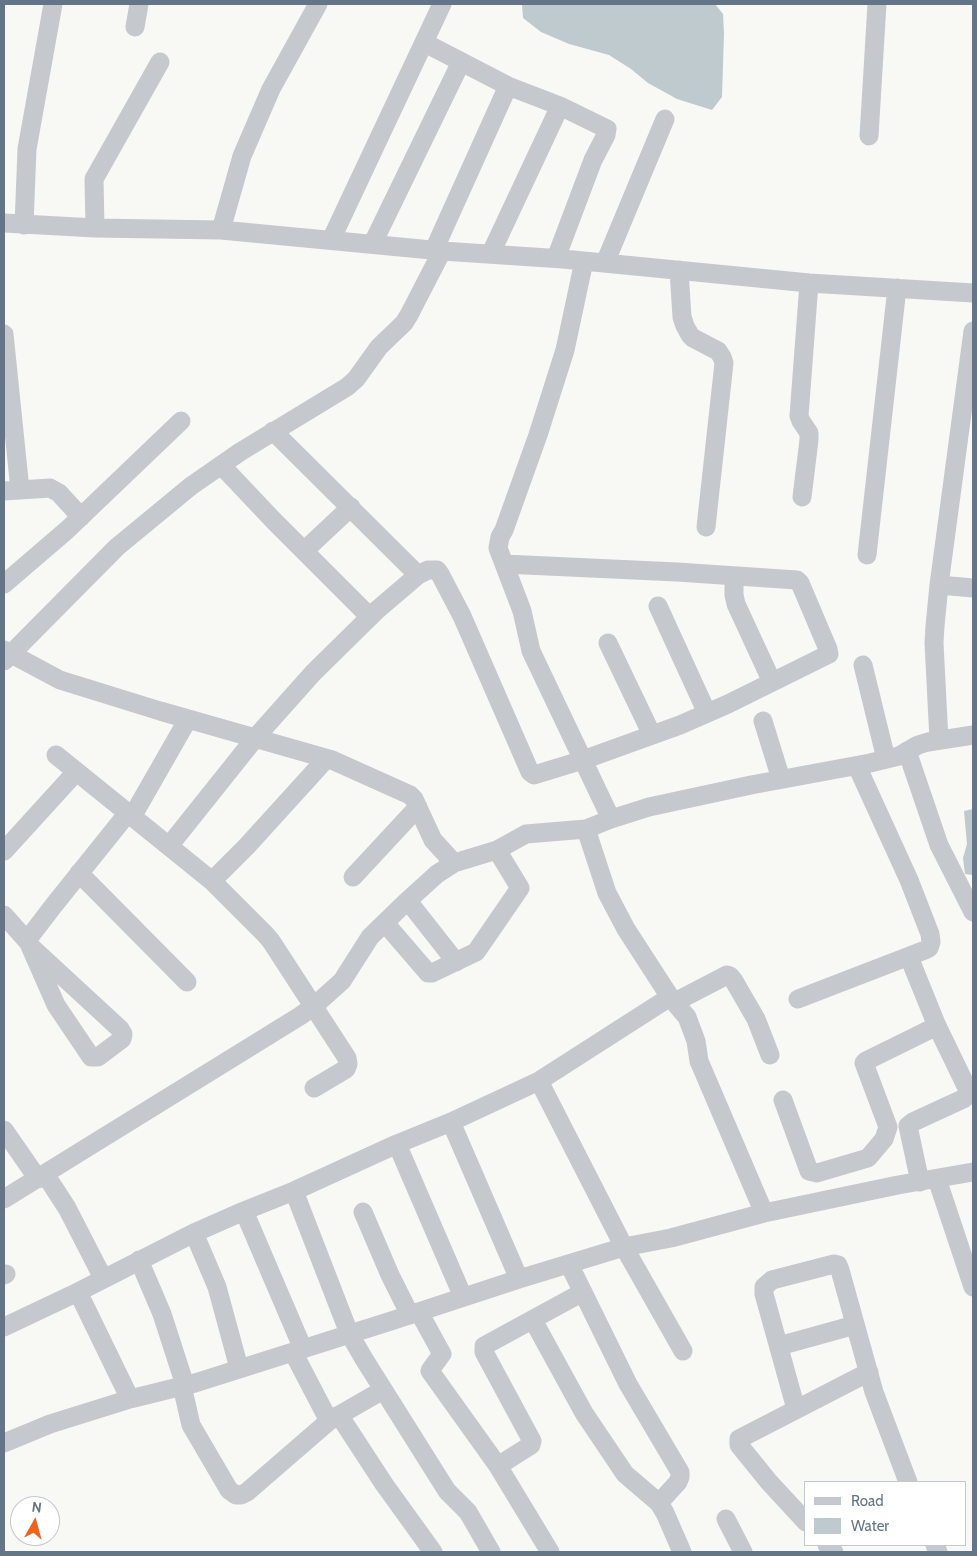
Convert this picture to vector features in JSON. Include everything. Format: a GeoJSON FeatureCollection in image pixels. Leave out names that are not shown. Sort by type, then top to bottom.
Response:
{"type":"FeatureCollection","features":[{"type":"Feature","properties":{"kind":"street"},"geometry":{"type":"LineString","coordinates":[[24,225],[27,149],[53,4]]}},
{"type":"Feature","properties":{"kind":"street"},"geometry":{"type":"LineString","coordinates":[[135,27],[139,4]]}},
{"type":"Feature","properties":{"kind":"street"},"geometry":{"type":"LineString","coordinates":[[221,230],[242,156],[271,88],[318,4]]}},
{"type":"Feature","properties":{"kind":"street"},"geometry":{"type":"LineString","coordinates":[[331,240],[442,4]]}},
{"type":"Feature","properties":{"kind":"street"},"geometry":{"type":"LineString","coordinates":[[868,136],[876,4]]}},
{"type":"Feature","properties":{"kind":"street"},"geometry":{"type":"LineString","coordinates":[[425,43],[508,86],[560,106],[604,127],[607,131],[593,160],[556,258]]}},
{"type":"Feature","properties":{"kind":"street"},"geometry":{"type":"LineString","coordinates":[[95,228],[94,179],[160,62]]}},
{"type":"Feature","properties":{"kind":"street"},"geometry":{"type":"LineString","coordinates":[[373,244],[461,62]]}},
{"type":"Feature","properties":{"kind":"street"},"geometry":{"type":"LineString","coordinates":[[454,863],[433,840],[414,799],[410,795],[326,759],[60,680],[6,655],[117,546],[191,486],[273,431],[347,387],[356,379],[379,347],[409,316],[508,86]]}},
{"type":"Feature","properties":{"kind":"street"},"geometry":{"type":"LineString","coordinates":[[491,253],[560,106]]}},
{"type":"Feature","properties":{"kind":"street"},"geometry":{"type":"LineString","coordinates":[[605,263],[665,119]]}},
{"type":"Feature","properties":{"kind":"street"},"geometry":{"type":"LineString","coordinates":[[4,223],[95,228],[221,230],[438,250],[556,258],[809,282],[973,293]]}},
{"type":"Feature","properties":{"kind":"street"},"geometry":{"type":"LineString","coordinates":[[584,261],[565,350],[538,435],[500,537],[498,548],[522,611],[531,651],[611,819]]}},
{"type":"Feature","properties":{"kind":"street"},"geometry":{"type":"LineString","coordinates":[[679,270],[682,317],[685,326],[690,335],[718,351],[724,363],[706,527]]}},
{"type":"Feature","properties":{"kind":"street"},"geometry":{"type":"LineString","coordinates":[[802,497],[809,434],[800,421],[799,416],[809,282]]}},
{"type":"Feature","properties":{"kind":"street"},"geometry":{"type":"LineString","coordinates":[[866,555],[898,288]]}},
{"type":"Feature","properties":{"kind":"street"},"geometry":{"type":"LineString","coordinates":[[939,740],[934,642],[939,586],[973,331]]}},
{"type":"Feature","properties":{"kind":"street"},"geometry":{"type":"LineString","coordinates":[[4,334],[12,490],[50,488],[59,493],[81,516]]}},
{"type":"Feature","properties":{"kind":"street"},"geometry":{"type":"LineString","coordinates":[[4,584],[81,516],[181,421]]}},
{"type":"Feature","properties":{"kind":"street"},"geometry":{"type":"LineString","coordinates":[[273,431],[418,575]]}},
{"type":"Feature","properties":{"kind":"street"},"geometry":{"type":"LineString","coordinates":[[221,465],[370,617]]}},
{"type":"Feature","properties":{"kind":"street"},"geometry":{"type":"LineString","coordinates":[[304,551],[350,507]]}},
{"type":"Feature","properties":{"kind":"street"},"geometry":{"type":"LineString","coordinates":[[169,846],[256,738],[313,673],[370,617],[418,575],[433,570],[437,570],[440,574],[462,616],[530,772],[534,775],[583,760],[707,713],[827,656],[829,652],[799,581],[504,564]]}},
{"type":"Feature","properties":{"kind":"street"},"geometry":{"type":"LineString","coordinates":[[734,576],[736,604],[772,682]]}},
{"type":"Feature","properties":{"kind":"street"},"geometry":{"type":"LineString","coordinates":[[939,586],[973,588]]}},
{"type":"Feature","properties":{"kind":"street"},"geometry":{"type":"LineString","coordinates":[[658,606],[707,713]]}},
{"type":"Feature","properties":{"kind":"street"},"geometry":{"type":"LineString","coordinates":[[608,643],[652,735]]}},
{"type":"Feature","properties":{"kind":"street"},"geometry":{"type":"LineString","coordinates":[[863,665],[886,759]]}},
{"type":"Feature","properties":{"kind":"street"},"geometry":{"type":"LineString","coordinates":[[4,915],[29,944],[120,1030],[123,1034],[122,1039],[98,1057],[91,1056],[56,1005],[29,944],[29,936],[79,873],[130,815],[188,719]]}},
{"type":"Feature","properties":{"kind":"street"},"geometry":{"type":"LineString","coordinates":[[763,721],[781,779]]}},
{"type":"Feature","properties":{"kind":"street"},"geometry":{"type":"LineString","coordinates":[[4,1199],[314,1006],[342,980],[370,937],[437,874],[454,863],[497,850],[526,834],[586,829],[648,807],[781,779],[857,766],[899,756],[918,745],[973,735]]}},
{"type":"Feature","properties":{"kind":"street"},"geometry":{"type":"LineString","coordinates":[[907,751],[939,845],[973,912]]}},
{"type":"Feature","properties":{"kind":"street"},"geometry":{"type":"LineString","coordinates":[[56,755],[212,881],[265,934],[347,1058],[348,1064],[346,1069],[314,1088]]}},
{"type":"Feature","properties":{"kind":"street"},"geometry":{"type":"LineString","coordinates":[[212,881],[248,846],[326,759]]}},
{"type":"Feature","properties":{"kind":"street"},"geometry":{"type":"LineString","coordinates":[[798,999],[909,957],[929,948],[931,942],[930,934],[909,880],[857,766]]}},
{"type":"Feature","properties":{"kind":"street"},"geometry":{"type":"LineString","coordinates":[[4,852],[76,772]]}},
{"type":"Feature","properties":{"kind":"street"},"geometry":{"type":"LineString","coordinates":[[354,877],[418,807]]}},
{"type":"Feature","properties":{"kind":"street"},"geometry":{"type":"LineString","coordinates":[[586,829],[611,900],[626,929],[690,1023],[696,1041],[699,1062],[764,1213]]}},
{"type":"Feature","properties":{"kind":"street"},"geometry":{"type":"LineString","coordinates":[[385,923],[428,973],[456,962],[478,950],[520,890],[520,885],[497,850]]}},
{"type":"Feature","properties":{"kind":"street"},"geometry":{"type":"LineString","coordinates":[[79,873],[186,982]]}},
{"type":"Feature","properties":{"kind":"street"},"geometry":{"type":"LineString","coordinates":[[408,900],[456,962]]}},
{"type":"Feature","properties":{"kind":"street"},"geometry":{"type":"LineString","coordinates":[[909,957],[937,1026],[968,1090],[965,1098],[912,1122],[908,1126],[973,1287]]}},
{"type":"Feature","properties":{"kind":"street"},"geometry":{"type":"LineString","coordinates":[[4,1327],[194,1233],[451,1122],[539,1081],[672,999],[727,976],[730,976],[734,981],[756,1019],[770,1055]]}},
{"type":"Feature","properties":{"kind":"street"},"geometry":{"type":"LineString","coordinates":[[784,1100],[810,1171],[814,1173],[821,1172],[868,1158],[884,1140],[888,1127],[864,1063],[937,1026]]}},
{"type":"Feature","properties":{"kind":"street"},"geometry":{"type":"LineString","coordinates":[[539,1081],[624,1247],[683,1351]]}},
{"type":"Feature","properties":{"kind":"street"},"geometry":{"type":"LineString","coordinates":[[451,1122],[519,1279]]}},
{"type":"Feature","properties":{"kind":"street"},"geometry":{"type":"LineString","coordinates":[[4,1130],[71,1216],[103,1278]]}},
{"type":"Feature","properties":{"kind":"street"},"geometry":{"type":"LineString","coordinates":[[397,1144],[463,1297]]}},
{"type":"Feature","properties":{"kind":"street"},"geometry":{"type":"LineString","coordinates":[[4,1443],[50,1424],[130,1399],[183,1386],[624,1247],[671,1238],[764,1213],[973,1172]]}},
{"type":"Feature","properties":{"kind":"street"},"geometry":{"type":"LineString","coordinates":[[294,1191],[349,1333],[447,1491],[468,1512],[491,1552]]}},
{"type":"Feature","properties":{"kind":"street"},"geometry":{"type":"LineString","coordinates":[[244,1211],[298,1350],[334,1418],[433,1552]]}},
{"type":"Feature","properties":{"kind":"street"},"geometry":{"type":"LineString","coordinates":[[364,1212],[390,1275],[442,1354],[430,1371],[498,1466],[550,1552]]}},
{"type":"Feature","properties":{"kind":"street"},"geometry":{"type":"LineString","coordinates":[[194,1233],[217,1287],[239,1368]]}},
{"type":"Feature","properties":{"kind":"street"},"geometry":{"type":"LineString","coordinates":[[139,1260],[162,1314],[183,1386],[191,1425],[229,1490],[236,1495],[248,1492],[334,1418],[383,1390]]}},
{"type":"Feature","properties":{"kind":"street"},"geometry":{"type":"LineString","coordinates":[[569,1264],[628,1384],[680,1472],[678,1482],[659,1503]]}},
{"type":"Feature","properties":{"kind":"street"},"geometry":{"type":"LineString","coordinates":[[796,1409],[764,1294],[764,1287],[772,1280],[829,1264],[838,1265],[874,1392],[908,1481]]}},
{"type":"Feature","properties":{"kind":"street"},"geometry":{"type":"LineString","coordinates":[[78,1292],[130,1399]]}},
{"type":"Feature","properties":{"kind":"street"},"geometry":{"type":"LineString","coordinates":[[498,1466],[531,1445],[532,1441],[483,1349],[484,1346],[583,1292]]}},
{"type":"Feature","properties":{"kind":"street"},"geometry":{"type":"LineString","coordinates":[[533,1320],[584,1413],[625,1474],[659,1503],[682,1552]]}},
{"type":"Feature","properties":{"kind":"street"},"geometry":{"type":"LineString","coordinates":[[779,1346],[855,1325]]}},
{"type":"Feature","properties":{"kind":"street"},"geometry":{"type":"LineString","coordinates":[[804,1520],[769,1482],[738,1443],[741,1438],[868,1372]]}},
{"type":"Feature","properties":{"kind":"street"},"geometry":{"type":"LineString","coordinates":[[726,1519],[743,1552]]}},
{"type":"Feature","properties":{"kind":"water"},"geometry":{"type":"Polygon","coordinates":[[[522,4],[715,4],[723,14],[722,97],[712,110],[677,99],[648,83],[609,55],[569,44],[541,32],[523,18],[522,4]]]}},
{"type":"Feature","properties":{"kind":"water"},"geometry":{"type":"Polygon","coordinates":[[[973,809],[973,875],[965,874],[963,858],[967,844],[964,811],[973,809]]]}}]}
